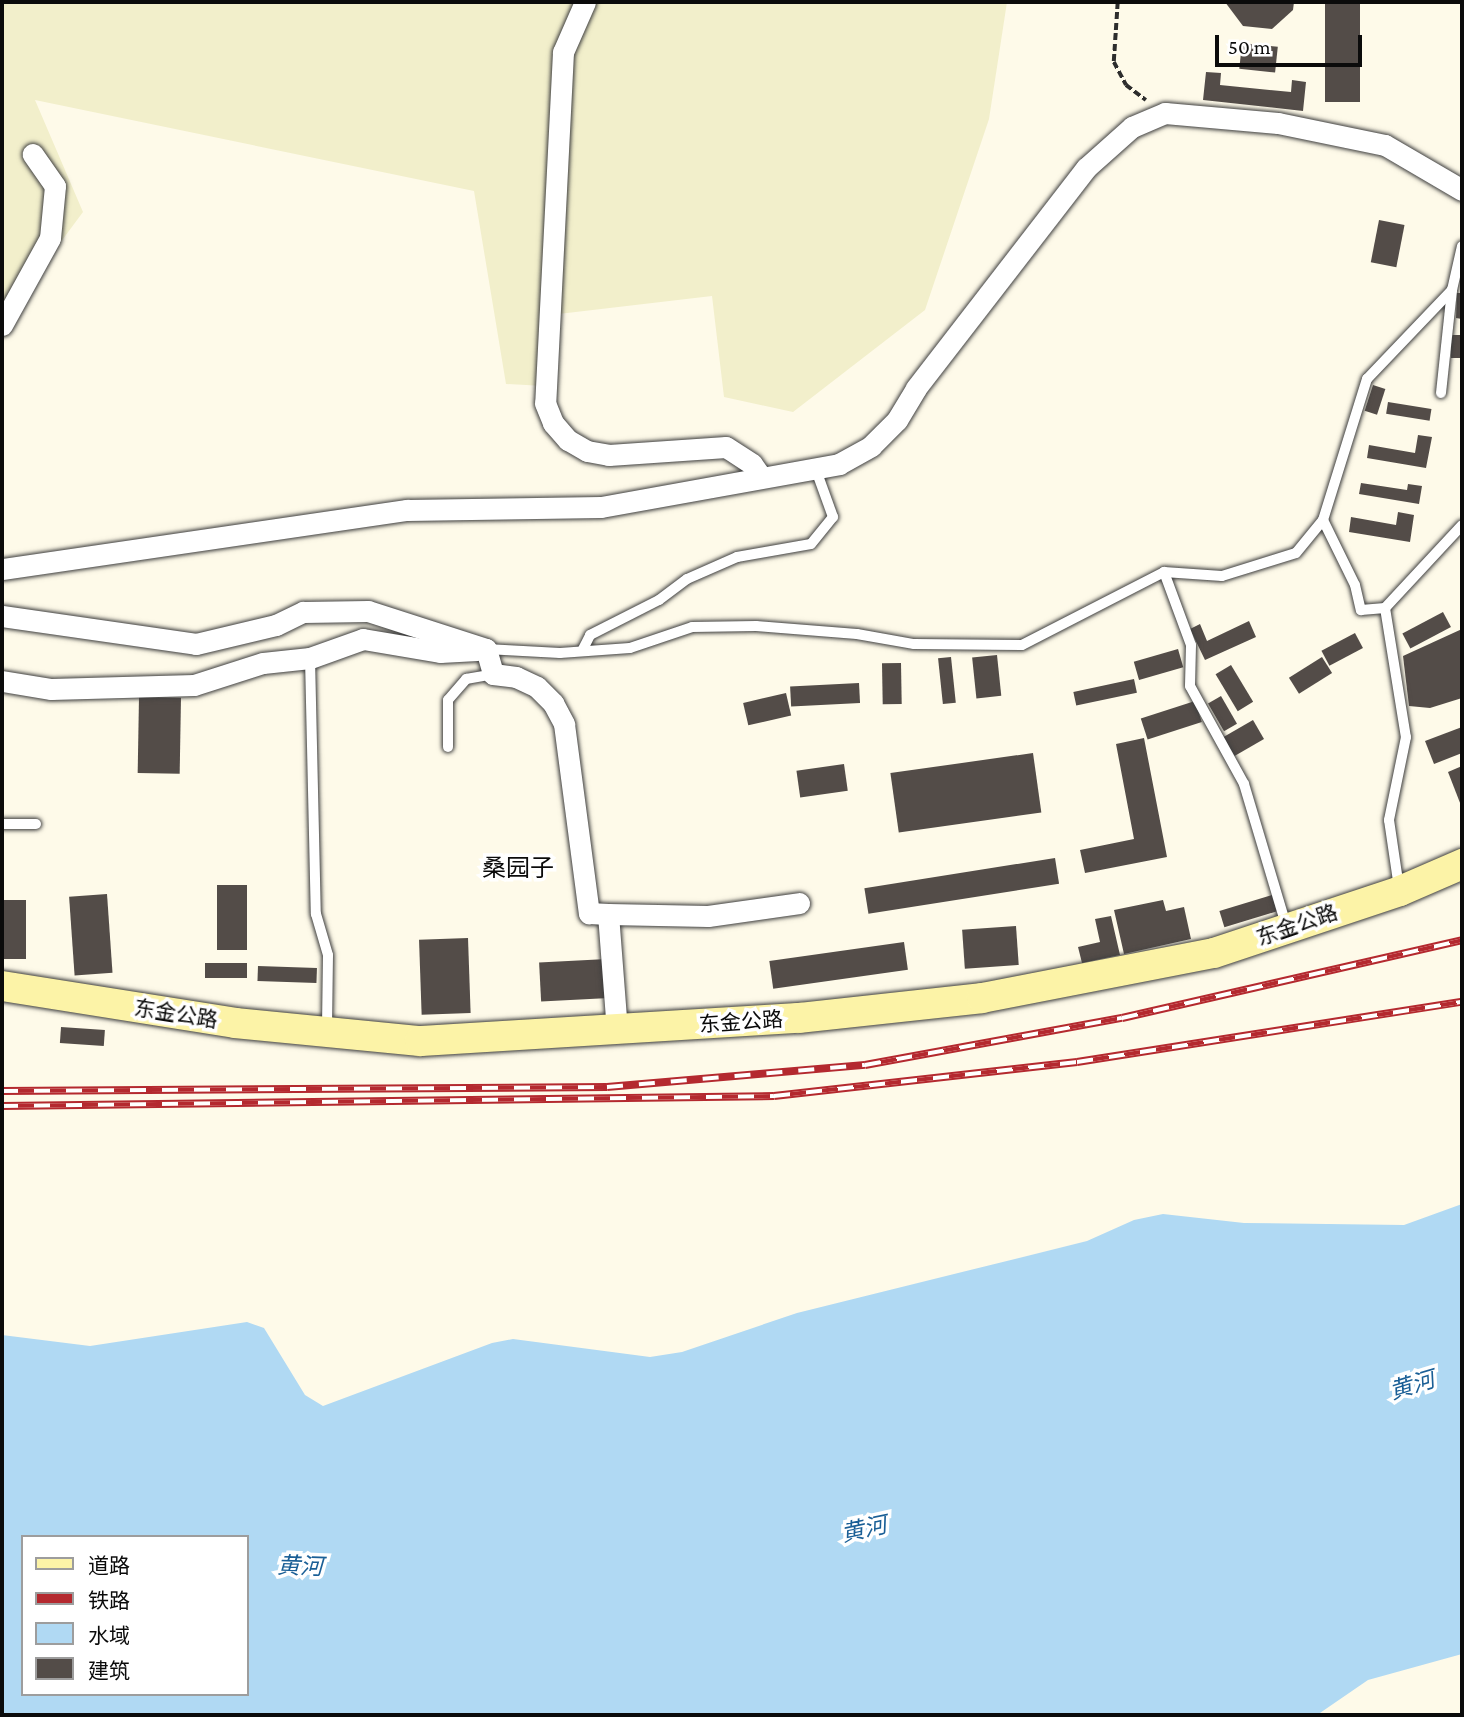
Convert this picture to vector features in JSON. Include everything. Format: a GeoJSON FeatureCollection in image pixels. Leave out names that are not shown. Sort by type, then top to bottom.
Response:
{"type":"FeatureCollection","features":[{"type":"Feature","properties":{"kind":"main road","name":"东金公路"},"geometry":{"type":"LineString","coordinates":[[2,986],[235,1023],[421,1041],[617,1032],[982,998],[1214,953],[1400,891],[1462,864]]}},
{"type":"Feature","properties":{"kind":"street"},"geometry":{"type":"LineString","coordinates":[[585,2],[563,52],[545,403],[560,432],[587,451],[609,455],[726,447],[752,464],[761,477]]}},
{"type":"Feature","properties":{"kind":"street"},"geometry":{"type":"LineString","coordinates":[[2,569],[407,510],[601,507],[839,464],[871,446],[897,420],[916,388],[1086,168],[1132,127],[1165,113],[1278,123],[1385,145],[1462,190]]}},
{"type":"Feature","properties":{"kind":"street"},"geometry":{"type":"LineString","coordinates":[[2,325],[50,238],[55,186],[33,154]]}},
{"type":"Feature","properties":{"kind":"street"},"geometry":{"type":"LineString","coordinates":[[2,616],[196,644],[276,625],[303,612],[368,611],[486,649]]}},
{"type":"Feature","properties":{"kind":"street"},"geometry":{"type":"LineString","coordinates":[[2,681],[51,689],[194,685],[263,663],[310,658],[363,639],[440,652],[486,649]]}},
{"type":"Feature","properties":{"kind":"street"},"geometry":{"type":"LineString","coordinates":[[486,649],[493,674],[516,677],[537,687],[553,703],[564,724],[589,913],[708,916],[799,903]]}},
{"type":"Feature","properties":{"kind":"street"},"geometry":{"type":"LineString","coordinates":[[608,914],[617,1032]]}},
{"type":"Feature","properties":{"kind":"lane"},"geometry":{"type":"LineString","coordinates":[[1441,393],[1452,290],[1462,246]]}},
{"type":"Feature","properties":{"kind":"lane"},"geometry":{"type":"LineString","coordinates":[[486,649],[582,651],[629,648],[692,627],[743,626],[857,634],[914,645],[1022,645],[1164,572],[1222,576],[1296,553],[1323,520],[1367,379],[1393,348],[1452,290]]}},
{"type":"Feature","properties":{"kind":"lane"},"geometry":{"type":"LineString","coordinates":[[582,651],[590,635],[659,600],[687,579],[737,557],[811,544],[833,517],[816,470]]}},
{"type":"Feature","properties":{"kind":"lane"},"geometry":{"type":"LineString","coordinates":[[1323,520],[1355,585],[1360,610],[1385,608],[1462,525]]}},
{"type":"Feature","properties":{"kind":"lane"},"geometry":{"type":"LineString","coordinates":[[1164,572],[1191,645],[1190,686],[1244,784],[1287,929]]}},
{"type":"Feature","properties":{"kind":"lane"},"geometry":{"type":"LineString","coordinates":[[1385,608],[1406,737],[1389,820],[1400,891]]}},
{"type":"Feature","properties":{"kind":"lane"},"geometry":{"type":"LineString","coordinates":[[310,658],[316,914],[328,955],[327,1032]]}},
{"type":"Feature","properties":{"kind":"lane"},"geometry":{"type":"LineString","coordinates":[[448,747],[444,713],[448,700],[466,679],[493,674]]}},
{"type":"Feature","properties":{"kind":"lane"},"geometry":{"type":"LineString","coordinates":[[2,824],[36,824]]}},
{"type":"Feature","properties":{"kind":"path"},"geometry":{"type":"LineString","coordinates":[[1118,2],[1114,62],[1126,85],[1165,113]]}},
{"type":"Feature","properties":{"kind":"shaded area"},"geometry":{"type":"Polygon","coordinates":[[[2,2],[1007,2],[989,119],[925,310],[793,412],[724,397],[712,296],[550,315],[544,386],[506,384],[474,191],[35,100],[83,212],[2,321],[2,2]]]}},
{"type":"Feature","properties":{"kind":"water","name":"黄河"},"geometry":{"type":"Polygon","coordinates":[[[1462,1204],[1462,1654],[1368,1680],[1317,1715],[2,1715],[2,1335],[90,1346],[247,1322],[264,1328],[305,1395],[323,1406],[492,1343],[513,1339],[650,1357],[682,1352],[797,1313],[1087,1241],[1134,1220],[1163,1214],[1244,1223],[1404,1225],[1462,1204]]]}},
{"type":"Feature","properties":{"kind":"building"},"geometry":{"type":"Polygon","coordinates":[[[1225,2],[1294,2],[1293,10],[1272,29],[1243,26],[1225,2]]]}},
{"type":"Feature","properties":{"kind":"building"},"geometry":{"type":"Polygon","coordinates":[[[1325,2],[1360,2],[1360,102],[1325,102],[1325,2]]]}},
{"type":"Feature","properties":{"kind":"building"},"geometry":{"type":"Polygon","coordinates":[[[1242,43],[1278,47],[1275,73],[1239,69],[1242,43]]]}},
{"type":"Feature","properties":{"kind":"building"},"geometry":{"type":"Polygon","coordinates":[[[1206,72],[1221,73],[1220,85],[1291,92],[1292,80],[1306,82],[1303,111],[1203,100],[1206,72]]]}},
{"type":"Feature","properties":{"kind":"building"},"geometry":{"type":"Polygon","coordinates":[[[1379,220],[1405,225],[1396,267],[1371,262],[1379,220]]]}},
{"type":"Feature","properties":{"kind":"building"},"geometry":{"type":"Polygon","coordinates":[[[1457,293],[1462,293],[1462,319],[1456,318],[1457,293]]]}},
{"type":"Feature","properties":{"kind":"building"},"geometry":{"type":"Polygon","coordinates":[[[1451,335],[1462,335],[1462,358],[1451,358],[1451,335]]]}},
{"type":"Feature","properties":{"kind":"building"},"geometry":{"type":"Polygon","coordinates":[[[1373,385],[1385,389],[1377,415],[1365,411],[1373,385]]]}},
{"type":"Feature","properties":{"kind":"building"},"geometry":{"type":"Polygon","coordinates":[[[1388,402],[1431,409],[1430,421],[1386,414],[1388,402]]]}},
{"type":"Feature","properties":{"kind":"building"},"geometry":{"type":"Polygon","coordinates":[[[1418,435],[1432,437],[1426,468],[1367,458],[1369,445],[1415,453],[1418,435]]]}},
{"type":"Feature","properties":{"kind":"building"},"geometry":{"type":"Polygon","coordinates":[[[1361,483],[1407,490],[1408,484],[1422,486],[1419,504],[1359,494],[1361,483]]]}},
{"type":"Feature","properties":{"kind":"building"},"geometry":{"type":"Polygon","coordinates":[[[1398,512],[1414,515],[1410,542],[1349,532],[1351,517],[1396,525],[1398,512]]]}},
{"type":"Feature","properties":{"kind":"building"},"geometry":{"type":"Polygon","coordinates":[[[1443,612],[1451,627],[1410,649],[1402,634],[1443,612]]]}},
{"type":"Feature","properties":{"kind":"building"},"geometry":{"type":"Polygon","coordinates":[[[1249,621],[1256,637],[1205,660],[1190,629],[1200,624],[1207,641],[1249,621]]]}},
{"type":"Feature","properties":{"kind":"building"},"geometry":{"type":"Polygon","coordinates":[[[1462,629],[1462,698],[1430,708],[1409,706],[1403,656],[1462,629]]]}},
{"type":"Feature","properties":{"kind":"building"},"geometry":{"type":"Polygon","coordinates":[[[1355,633],[1363,648],[1329,666],[1321,651],[1355,633]]]}},
{"type":"Feature","properties":{"kind":"building"},"geometry":{"type":"Polygon","coordinates":[[[1178,649],[1183,667],[1139,680],[1134,662],[1178,649]]]}},
{"type":"Feature","properties":{"kind":"building"},"geometry":{"type":"Polygon","coordinates":[[[997,655],[1001,696],[976,698],[972,658],[997,655]]]}},
{"type":"Feature","properties":{"kind":"building"},"geometry":{"type":"Polygon","coordinates":[[[951,657],[956,703],[943,704],[938,658],[951,657]]]}},
{"type":"Feature","properties":{"kind":"building"},"geometry":{"type":"Polygon","coordinates":[[[1322,657],[1332,673],[1299,694],[1289,678],[1322,657]]]}},
{"type":"Feature","properties":{"kind":"building"},"geometry":{"type":"Polygon","coordinates":[[[882,663],[901,663],[902,704],[883,704],[882,663]]]}},
{"type":"Feature","properties":{"kind":"building"},"geometry":{"type":"Polygon","coordinates":[[[1231,665],[1253,702],[1238,711],[1216,674],[1231,665]]]}},
{"type":"Feature","properties":{"kind":"building"},"geometry":{"type":"Polygon","coordinates":[[[1134,679],[1137,693],[1076,706],[1073,692],[1134,679]]]}},
{"type":"Feature","properties":{"kind":"building"},"geometry":{"type":"Polygon","coordinates":[[[859,683],[860,703],[791,707],[790,687],[859,683]]]}},
{"type":"Feature","properties":{"kind":"building"},"geometry":{"type":"Polygon","coordinates":[[[786,693],[791,715],[748,725],[743,703],[786,693]]]}},
{"type":"Feature","properties":{"kind":"building"},"geometry":{"type":"Polygon","coordinates":[[[1221,696],[1237,724],[1224,731],[1208,704],[1221,696]]]}},
{"type":"Feature","properties":{"kind":"building"},"geometry":{"type":"Polygon","coordinates":[[[139,697],[181,698],[180,774],[138,773],[139,697]]]}},
{"type":"Feature","properties":{"kind":"building"},"geometry":{"type":"Polygon","coordinates":[[[1195,701],[1202,722],[1148,740],[1141,719],[1195,701]]]}},
{"type":"Feature","properties":{"kind":"building"},"geometry":{"type":"Polygon","coordinates":[[[1253,720],[1264,739],[1235,756],[1224,737],[1253,720]]]}},
{"type":"Feature","properties":{"kind":"building"},"geometry":{"type":"Polygon","coordinates":[[[1462,727],[1462,753],[1434,764],[1425,741],[1462,727]]]}},
{"type":"Feature","properties":{"kind":"building"},"geometry":{"type":"Polygon","coordinates":[[[1144,738],[1167,857],[1085,873],[1080,850],[1134,839],[1116,744],[1144,738]]]}},
{"type":"Feature","properties":{"kind":"building"},"geometry":{"type":"Polygon","coordinates":[[[1033,753],[1041,812],[899,832],[890,773],[1033,753]]]}},
{"type":"Feature","properties":{"kind":"building"},"geometry":{"type":"Polygon","coordinates":[[[844,764],[848,791],[800,797],[796,771],[844,764]]]}},
{"type":"Feature","properties":{"kind":"building"},"geometry":{"type":"Polygon","coordinates":[[[1462,766],[1462,808],[1448,772],[1462,766]]]}},
{"type":"Feature","properties":{"kind":"building"},"geometry":{"type":"Polygon","coordinates":[[[1055,858],[1059,884],[868,914],[864,888],[1055,858]]]}},
{"type":"Feature","properties":{"kind":"building"},"geometry":{"type":"Polygon","coordinates":[[[217,885],[247,885],[247,950],[217,950],[217,885]]]}},
{"type":"Feature","properties":{"kind":"building"},"geometry":{"type":"Polygon","coordinates":[[[107,894],[113,973],[75,975],[69,897],[107,894]]]}},
{"type":"Feature","properties":{"kind":"building"},"geometry":{"type":"Polygon","coordinates":[[[1272,895],[1277,911],[1224,927],[1219,911],[1272,895]]]}},
{"type":"Feature","properties":{"kind":"building"},"geometry":{"type":"Polygon","coordinates":[[[2,900],[26,900],[26,959],[2,959],[2,900]]]}},
{"type":"Feature","properties":{"kind":"building"},"geometry":{"type":"Polygon","coordinates":[[[1163,900],[1166,911],[1184,907],[1191,939],[1124,954],[1114,910],[1163,900]]]}},
{"type":"Feature","properties":{"kind":"building"},"geometry":{"type":"Polygon","coordinates":[[[1111,916],[1120,955],[1082,963],[1078,947],[1100,942],[1095,919],[1111,916]]]}},
{"type":"Feature","properties":{"kind":"building"},"geometry":{"type":"Polygon","coordinates":[[[1016,926],[1019,965],[965,969],[962,930],[1016,926]]]}},
{"type":"Feature","properties":{"kind":"building"},"geometry":{"type":"Polygon","coordinates":[[[468,938],[471,1013],[422,1015],[419,940],[468,938]]]}},
{"type":"Feature","properties":{"kind":"building"},"geometry":{"type":"Polygon","coordinates":[[[904,942],[908,970],[773,989],[769,961],[904,942]]]}},
{"type":"Feature","properties":{"kind":"building"},"geometry":{"type":"Polygon","coordinates":[[[607,959],[609,998],[541,1002],[539,963],[607,959]]]}},
{"type":"Feature","properties":{"kind":"building"},"geometry":{"type":"Polygon","coordinates":[[[205,963],[247,963],[247,978],[205,978],[205,963]]]}},
{"type":"Feature","properties":{"kind":"building"},"geometry":{"type":"Polygon","coordinates":[[[258,966],[317,968],[316,983],[257,981],[258,966]]]}},
{"type":"Feature","properties":{"kind":"building"},"geometry":{"type":"Polygon","coordinates":[[[61,1027],[105,1030],[104,1046],[60,1043],[61,1027]]]}},
{"type":"Feature","properties":{"kind":"railway"},"geometry":{"type":"LineString","coordinates":[[2,1091],[607,1087],[865,1065],[1122,1018],[1462,940]]}},
{"type":"Feature","properties":{"kind":"railway"},"geometry":{"type":"LineString","coordinates":[[2,1106],[774,1096],[1077,1062],[1462,1002]]}},
{"type":"Feature","properties":{"kind":"district","name":"桑园子"},"geometry":{"type":"Point","coordinates":[518,868]}}]}
